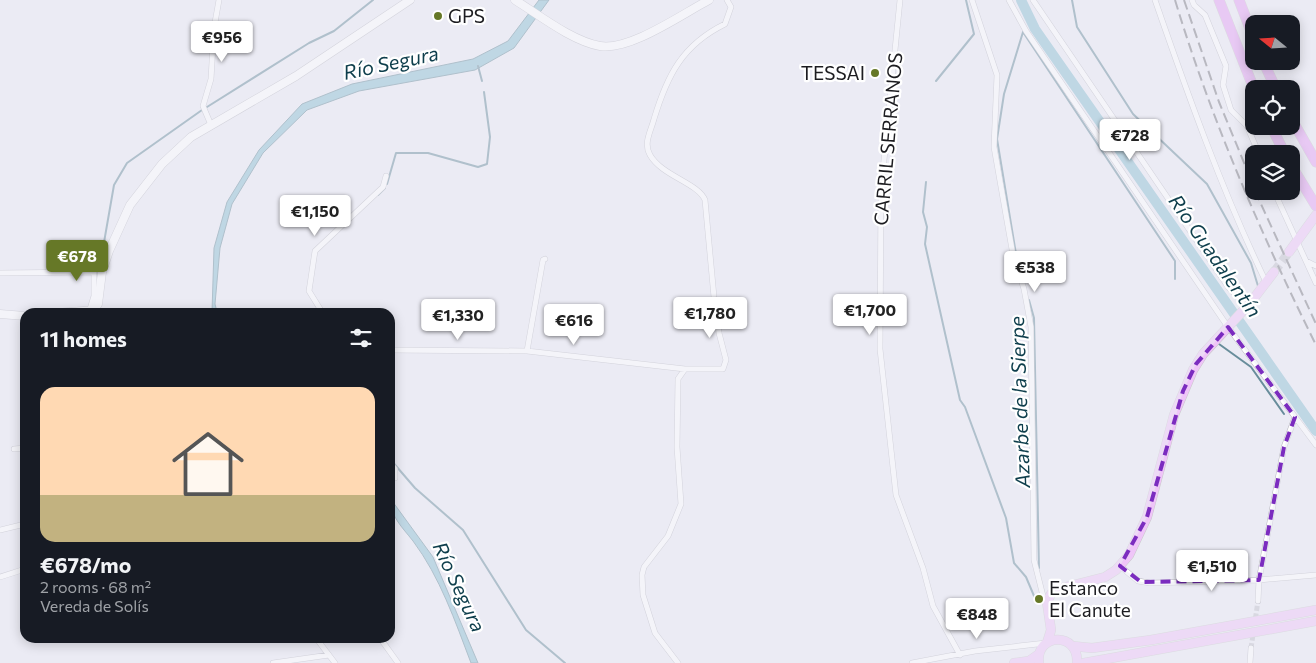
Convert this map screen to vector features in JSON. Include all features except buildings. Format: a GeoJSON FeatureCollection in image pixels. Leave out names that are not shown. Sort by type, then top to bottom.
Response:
{"type":"FeatureCollection","features":[{"type":"Feature","properties":{"kind":"highway"},"geometry":{"type":"LineString","coordinates":[[1219,0],[1250,80]]}},
{"type":"Feature","properties":{"kind":"highway"},"geometry":{"type":"LineString","coordinates":[[1238,0],[1245,17]]}},
{"type":"Feature","properties":{"kind":"highway"},"geometry":{"type":"LineString","coordinates":[[1300,134],[1316,162]]}},
{"type":"Feature","properties":{"kind":"highway"},"geometry":{"type":"LineString","coordinates":[[1300,180],[1316,206]]}},
{"type":"Feature","properties":{"kind":"main road"},"geometry":{"type":"LineString","coordinates":[[1289,252],[1316,215]]}},
{"type":"Feature","properties":{"kind":"main road"},"geometry":{"type":"LineString","coordinates":[[1014,663],[1039,659],[1050,635],[1047,601],[1051,594],[1056,590],[1100,579],[1120,566],[1134,547],[1147,516],[1171,424],[1183,390],[1200,358],[1245,309],[1274,272]]}},
{"type":"Feature","properties":{"kind":"main road"},"geometry":{"type":"LineString","coordinates":[[1047,643],[1056,640],[1092,648],[1151,640],[1316,610]]}},
{"type":"Feature","properties":{"kind":"main road"},"geometry":{"type":"LineString","coordinates":[[1050,620],[1057,634],[1076,651],[1077,663]]}},
{"type":"Feature","properties":{"kind":"main road"},"geometry":{"type":"LineString","coordinates":[[1084,663],[1316,621]]}},
{"type":"Feature","properties":{"kind":"street"},"geometry":{"type":"LineString","coordinates":[[211,125],[203,106],[211,79],[214,28],[219,0]]}},
{"type":"Feature","properties":{"kind":"street"},"geometry":{"type":"LineString","coordinates":[[96,308],[101,292],[102,272],[109,251],[130,205],[162,164],[191,137],[304,71],[410,0]]}},
{"type":"Feature","properties":{"kind":"street"},"geometry":{"type":"LineString","coordinates":[[515,0],[560,28],[601,46],[627,43],[709,0]]}},
{"type":"Feature","properties":{"kind":"street"},"geometry":{"type":"LineString","coordinates":[[395,350],[527,351],[685,369],[719,371],[726,366],[714,297],[705,200],[698,190],[672,176],[651,157],[646,147],[659,100],[673,68],[694,46],[724,24],[730,6],[727,0]]}},
{"type":"Feature","properties":{"kind":"street","name":"CARRIL SERRANOS"},"geometry":{"type":"LineString","coordinates":[[900,0],[880,190],[880,349],[896,495],[923,568],[933,606],[960,655]]}},
{"type":"Feature","properties":{"kind":"street"},"geometry":{"type":"LineString","coordinates":[[972,0],[997,75],[994,147],[1003,188],[1013,255],[1024,289],[1031,327],[1034,560],[1043,596],[1047,601]]}},
{"type":"Feature","properties":{"kind":"street"},"geometry":{"type":"LineString","coordinates":[[1009,0],[1026,31],[1229,326],[1316,445]]}},
{"type":"Feature","properties":{"kind":"street"},"geometry":{"type":"LineString","coordinates":[[1033,0],[1245,309]]}},
{"type":"Feature","properties":{"kind":"street"},"geometry":{"type":"LineString","coordinates":[[1155,0],[1176,64],[1227,192],[1267,282]]}},
{"type":"Feature","properties":{"kind":"street"},"geometry":{"type":"LineString","coordinates":[[1192,0],[1194,6],[1205,15],[1226,66],[1224,85],[1231,110],[1247,126],[1254,145]]}},
{"type":"Feature","properties":{"kind":"street"},"geometry":{"type":"LineString","coordinates":[[320,308],[309,291],[315,251],[383,187],[386,176]]}},
{"type":"Feature","properties":{"kind":"street"},"geometry":{"type":"LineString","coordinates":[[1278,200],[1316,283]]}},
{"type":"Feature","properties":{"kind":"street"},"geometry":{"type":"LineString","coordinates":[[527,351],[543,260],[545,259]]}},
{"type":"Feature","properties":{"kind":"street"},"geometry":{"type":"LineString","coordinates":[[1306,261],[1316,266]]}},
{"type":"Feature","properties":{"kind":"street"},"geometry":{"type":"LineString","coordinates":[[0,274],[94,272],[94,296],[90,308]]}},
{"type":"Feature","properties":{"kind":"street"},"geometry":{"type":"LineString","coordinates":[[0,314],[20,316]]}},
{"type":"Feature","properties":{"kind":"street"},"geometry":{"type":"LineString","coordinates":[[678,663],[655,633],[643,595],[642,575],[644,567],[668,536],[681,504],[677,447],[678,379],[685,369]]}},
{"type":"Feature","properties":{"kind":"street"},"geometry":{"type":"LineString","coordinates":[[1258,601],[1260,580],[1284,447],[1295,417]]}},
{"type":"Feature","properties":{"kind":"street"},"geometry":{"type":"LineString","coordinates":[[14,449],[20,448]]}},
{"type":"Feature","properties":{"kind":"street"},"geometry":{"type":"LineString","coordinates":[[395,469],[395,478]]}},
{"type":"Feature","properties":{"kind":"street"},"geometry":{"type":"LineString","coordinates":[[0,530],[20,525]]}},
{"type":"Feature","properties":{"kind":"street"},"geometry":{"type":"LineString","coordinates":[[1120,566],[1141,582],[1260,580],[1316,575]]}},
{"type":"Feature","properties":{"kind":"street"},"geometry":{"type":"LineString","coordinates":[[0,577],[20,571]]}},
{"type":"Feature","properties":{"kind":"street"},"geometry":{"type":"LineString","coordinates":[[320,643],[334,663]]}},
{"type":"Feature","properties":{"kind":"street"},"geometry":{"type":"LineString","coordinates":[[384,643],[398,663]]}},
{"type":"Feature","properties":{"kind":"street"},"geometry":{"type":"LineString","coordinates":[[912,663],[960,655],[976,650],[1047,643]]}},
{"type":"Feature","properties":{"kind":"street"},"geometry":{"type":"LineString","coordinates":[[1250,663],[1251,648]]}},
{"type":"Feature","properties":{"kind":"street"},"geometry":{"type":"LineString","coordinates":[[273,663],[329,655]]}},
{"type":"Feature","properties":{"kind":"highlighted area"},"geometry":{"type":"Polygon","coordinates":[[[1228,327],[1295,417],[1284,447],[1259,580],[1141,582],[1120,566],[1147,517],[1183,391],[1196,364],[1228,327]]]}},
{"type":"Feature","properties":{"kind":"water"},"geometry":{"type":"Polygon","coordinates":[[[539,0],[549,0],[514,48],[475,70],[359,91],[307,110],[263,153],[232,204],[220,248],[216,308],[212,308],[214,248],[227,202],[259,150],[302,104],[352,84],[473,59],[508,41],[539,0]]]}},
{"type":"Feature","properties":{"kind":"water"},"geometry":{"type":"Polygon","coordinates":[[[395,505],[433,557],[478,663],[471,663],[439,584],[423,555],[395,517],[395,505]]]}},
{"type":"Feature","properties":{"kind":"waterway"},"geometry":{"type":"LineString","coordinates":[[207,107],[309,43],[334,31],[373,0]]}},
{"type":"Feature","properties":{"kind":"waterway"},"geometry":{"type":"LineString","coordinates":[[936,81],[974,34],[966,0]]}},
{"type":"Feature","properties":{"kind":"waterway","name":"Río Guadalentín"},"geometry":{"type":"LineString","coordinates":[[1021,0],[1035,29],[1316,431]]}},
{"type":"Feature","properties":{"kind":"waterway"},"geometry":{"type":"LineString","coordinates":[[1072,0],[1077,27],[1133,114],[1207,184],[1251,263],[1258,286]]}},
{"type":"Feature","properties":{"kind":"waterway"},"geometry":{"type":"LineString","coordinates":[[1023,32],[1175,261],[1175,279]]}},
{"type":"Feature","properties":{"kind":"waterway","name":"Azarbe de la Sierpe"},"geometry":{"type":"LineString","coordinates":[[1017,260],[997,139],[1004,94],[1023,32]]}},
{"type":"Feature","properties":{"kind":"waterway"},"geometry":{"type":"LineString","coordinates":[[478,66],[482,81]]}},
{"type":"Feature","properties":{"kind":"waterway"},"geometry":{"type":"LineString","coordinates":[[387,184],[396,153],[428,153],[478,167],[487,164],[490,137],[484,92]]}},
{"type":"Feature","properties":{"kind":"waterway"},"geometry":{"type":"LineString","coordinates":[[99,271],[114,185],[127,163],[202,110]]}},
{"type":"Feature","properties":{"kind":"waterway"},"geometry":{"type":"LineString","coordinates":[[926,182],[923,212],[927,227],[925,244],[960,400],[965,407],[1006,518],[1014,563],[1026,577],[1037,603]]}},
{"type":"Feature","properties":{"kind":"waterway"},"geometry":{"type":"LineString","coordinates":[[378,195],[385,188]]}},
{"type":"Feature","properties":{"kind":"waterway","name":"Azarbe de la Sierpe"},"geometry":{"type":"LineString","coordinates":[[1029,300],[1034,318],[1039,568]]}},
{"type":"Feature","properties":{"kind":"waterway"},"geometry":{"type":"LineString","coordinates":[[1219,344],[1251,367],[1284,414]]}},
{"type":"Feature","properties":{"kind":"waterway"},"geometry":{"type":"LineString","coordinates":[[395,465],[415,488],[463,530],[526,630],[565,663]]}},
{"type":"Feature","properties":{"kind":"tunnel"},"geometry":{"type":"LineString","coordinates":[[1274,272],[1289,252]]}},
{"type":"Feature","properties":{"kind":"tunnel"},"geometry":{"type":"LineString","coordinates":[[1251,648],[1258,601]]}},
{"type":"Feature","properties":{"kind":"railway"},"geometry":{"type":"LineString","coordinates":[[1175,0],[1204,88],[1238,175],[1316,345]]}},
{"type":"Feature","properties":{"kind":"railway"},"geometry":{"type":"LineString","coordinates":[[1184,0],[1219,102],[1245,165]]}},
{"type":"Feature","properties":{"kind":"railway"},"geometry":{"type":"LineString","coordinates":[[1259,200],[1316,324]]}},
{"type":"Feature","properties":{"kind":"place","name":"GPS"},"geometry":{"type":"Point","coordinates":[438,16]}},
{"type":"Feature","properties":{"kind":"place","name":"TESSAI"},"geometry":{"type":"Point","coordinates":[875,73]}},
{"type":"Feature","properties":{"kind":"place","name":"Estanco El Canute"},"geometry":{"type":"Point","coordinates":[1039,599]}},
{"type":"Feature","properties":{"kind":"water label","name":"Río Segura"},"geometry":{"type":"Point","coordinates":[391,63]}},
{"type":"Feature","properties":{"kind":"water label","name":"Río Segura"},"geometry":{"type":"Point","coordinates":[459,587]}}]}
